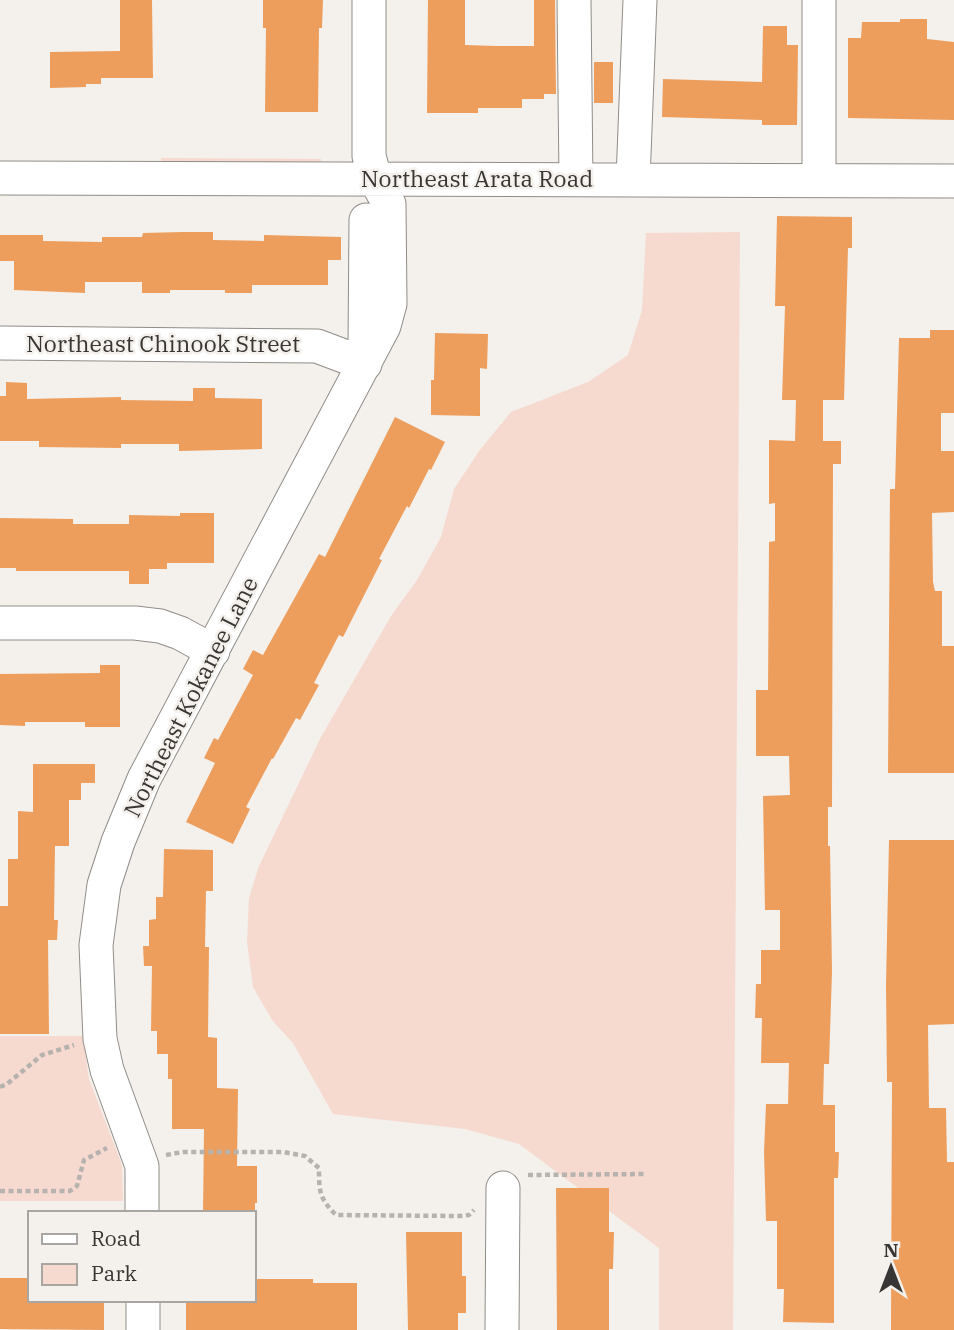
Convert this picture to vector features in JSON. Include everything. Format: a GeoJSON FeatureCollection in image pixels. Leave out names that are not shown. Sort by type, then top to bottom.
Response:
{"type":"FeatureCollection","features":[{"type":"Feature","properties":{"kind":"street"},"geometry":{"type":"LineString","coordinates":[[369,0],[369,156],[375,179]]}},
{"type":"Feature","properties":{"kind":"street"},"geometry":{"type":"LineString","coordinates":[[574,0],[576,180]]}},
{"type":"Feature","properties":{"kind":"street"},"geometry":{"type":"LineString","coordinates":[[633,180],[640,0]]}},
{"type":"Feature","properties":{"kind":"street"},"geometry":{"type":"LineString","coordinates":[[818,0],[818,180]]}},
{"type":"Feature","properties":{"kind":"street","name":"Northeast Arata Road"},"geometry":{"type":"LineString","coordinates":[[0,178],[954,181]]}},
{"type":"Feature","properties":{"kind":"street","name":"Northeast Kokanee Lane"},"geometry":{"type":"LineString","coordinates":[[142,1211],[136,1148],[107,1070],[100,1039],[96,944],[104,885],[144,779],[365,364],[366,203],[375,179]]}},
{"type":"Feature","properties":{"kind":"street","name":"Northeast Chinook Street"},"geometry":{"type":"LineString","coordinates":[[0,343],[317,346],[365,364]]}},
{"type":"Feature","properties":{"kind":"street"},"geometry":{"type":"LineString","coordinates":[[0,623],[135,623],[160,626],[213,651]]}},
{"type":"Feature","properties":{"kind":"street"},"geometry":{"type":"LineString","coordinates":[[502,1190],[502,1330]]}},
{"type":"Feature","properties":{"kind":"street"},"geometry":{"type":"LineString","coordinates":[[143,1302],[143,1330]]}},
{"type":"Feature","properties":{"kind":"path"},"geometry":{"type":"LineString","coordinates":[[0,1087],[41,1055],[100,1039]]}},
{"type":"Feature","properties":{"kind":"path"},"geometry":{"type":"LineString","coordinates":[[0,1191],[70,1191],[76,1186],[84,1160],[136,1148],[183,1152],[283,1152],[305,1156],[319,1168],[319,1187],[323,1202],[336,1215],[469,1215],[502,1190],[646,1174]]}},
{"type":"Feature","properties":{"kind":"green space"},"geometry":{"type":"Polygon","coordinates":[[[161,158],[321,159],[321,165],[161,164],[161,158]]]}},
{"type":"Feature","properties":{"kind":"green space"},"geometry":{"type":"Polygon","coordinates":[[[740,232],[733,1330],[659,1330],[659,1248],[519,1144],[465,1129],[333,1114],[293,1043],[272,1020],[253,987],[247,942],[249,898],[259,866],[321,737],[391,616],[417,580],[441,537],[454,489],[479,451],[511,412],[588,382],[628,355],[642,310],[646,233],[740,232]]]}},
{"type":"Feature","properties":{"kind":"green space"},"geometry":{"type":"Polygon","coordinates":[[[0,1036],[83,1036],[89,1079],[122,1165],[123,1201],[0,1201],[0,1036]]]}},
{"type":"Feature","properties":{"kind":"building"},"geometry":{"type":"Polygon","coordinates":[[[120,0],[152,0],[153,78],[101,78],[101,84],[86,84],[86,87],[50,88],[50,52],[120,51],[120,0]]]}},
{"type":"Feature","properties":{"kind":"building"},"geometry":{"type":"Polygon","coordinates":[[[263,0],[323,0],[322,28],[319,28],[318,112],[265,112],[266,28],[263,28],[263,0]]]}},
{"type":"Feature","properties":{"kind":"building"},"geometry":{"type":"Polygon","coordinates":[[[428,0],[465,0],[465,45],[534,46],[534,0],[555,0],[556,94],[544,94],[544,99],[522,99],[522,108],[478,108],[478,113],[427,113],[428,0]]]}},
{"type":"Feature","properties":{"kind":"building"},"geometry":{"type":"Polygon","coordinates":[[[900,19],[927,19],[927,39],[954,42],[954,120],[848,118],[848,38],[861,38],[862,22],[900,22],[900,19]]]}},
{"type":"Feature","properties":{"kind":"building"},"geometry":{"type":"Polygon","coordinates":[[[763,26],[787,26],[787,45],[798,45],[797,125],[762,125],[762,120],[662,117],[663,79],[762,82],[763,26]]]}},
{"type":"Feature","properties":{"kind":"building"},"geometry":{"type":"Polygon","coordinates":[[[594,62],[613,62],[613,103],[594,103],[594,62]]]}},
{"type":"Feature","properties":{"kind":"building"},"geometry":{"type":"Polygon","coordinates":[[[777,216],[852,217],[852,248],[848,248],[844,400],[823,400],[823,441],[841,441],[841,464],[833,464],[832,807],[828,807],[832,972],[829,1064],[824,1064],[823,1105],[835,1105],[835,1152],[839,1152],[838,1178],[834,1178],[834,1323],[783,1322],[784,1289],[777,1289],[777,1221],[766,1221],[764,1152],[766,1104],[788,1104],[789,1063],[761,1063],[762,1018],[755,1018],[756,984],[761,984],[761,950],[780,950],[780,910],[765,910],[763,796],[790,795],[789,756],[756,756],[756,690],[768,690],[769,542],[775,541],[775,503],[769,504],[769,440],[795,441],[796,400],[782,400],[785,306],[775,306],[777,216]]]}},
{"type":"Feature","properties":{"kind":"building"},"geometry":{"type":"Polygon","coordinates":[[[213,232],[213,240],[264,241],[264,235],[341,237],[341,260],[328,260],[328,285],[252,285],[252,293],[170,290],[170,293],[142,293],[142,282],[85,282],[85,293],[14,290],[14,261],[0,261],[0,235],[43,235],[43,241],[102,242],[102,237],[142,237],[143,233],[213,232]]]}},
{"type":"Feature","properties":{"kind":"building"},"geometry":{"type":"Polygon","coordinates":[[[930,330],[954,330],[954,413],[941,413],[941,451],[954,451],[954,512],[932,513],[933,582],[935,591],[942,591],[942,646],[954,646],[954,773],[888,773],[890,489],[895,489],[899,338],[930,338],[930,330]]]}},
{"type":"Feature","properties":{"kind":"building"},"geometry":{"type":"Polygon","coordinates":[[[435,333],[488,334],[487,369],[480,368],[480,416],[431,415],[435,333]]]}},
{"type":"Feature","properties":{"kind":"building"},"geometry":{"type":"Polygon","coordinates":[[[6,382],[27,383],[27,399],[121,397],[121,400],[193,401],[193,388],[215,388],[215,398],[262,399],[262,449],[179,451],[179,444],[121,444],[121,448],[39,447],[39,441],[0,441],[0,396],[6,396],[6,382]]]}},
{"type":"Feature","properties":{"kind":"building"},"geometry":{"type":"Polygon","coordinates":[[[395,417],[445,442],[379,559],[382,560],[343,637],[339,635],[314,683],[319,685],[300,720],[296,718],[246,807],[250,809],[233,844],[186,822],[215,763],[204,758],[214,738],[218,740],[253,675],[243,669],[253,650],[263,655],[319,554],[325,557],[395,417]]]}},
{"type":"Feature","properties":{"kind":"building"},"geometry":{"type":"Polygon","coordinates":[[[180,513],[214,513],[214,563],[167,563],[167,569],[149,569],[149,584],[129,584],[129,571],[16,571],[16,568],[0,568],[0,518],[73,519],[73,524],[129,524],[129,515],[180,516],[180,513]]]}},
{"type":"Feature","properties":{"kind":"building"},"geometry":{"type":"Polygon","coordinates":[[[100,665],[120,665],[120,727],[85,727],[85,722],[25,722],[25,726],[0,725],[0,674],[100,673],[100,665]]]}},
{"type":"Feature","properties":{"kind":"building"},"geometry":{"type":"Polygon","coordinates":[[[33,764],[95,764],[95,783],[81,783],[81,800],[69,800],[69,846],[55,846],[54,920],[58,920],[57,940],[48,940],[49,1034],[0,1034],[0,906],[8,906],[8,859],[18,859],[18,811],[33,812],[33,764]]]}},
{"type":"Feature","properties":{"kind":"building"},"geometry":{"type":"Polygon","coordinates":[[[889,840],[954,840],[954,1024],[928,1025],[929,1108],[946,1108],[947,1162],[954,1162],[954,1330],[891,1330],[892,1082],[887,1082],[886,985],[889,840]]]}},
{"type":"Feature","properties":{"kind":"building"},"geometry":{"type":"Polygon","coordinates":[[[164,849],[213,850],[213,891],[206,891],[205,947],[209,947],[208,1037],[217,1038],[217,1088],[238,1089],[237,1166],[257,1166],[255,1211],[203,1211],[204,1129],[172,1129],[172,1079],[168,1079],[168,1054],[157,1054],[157,1031],[151,1031],[152,966],[144,966],[143,946],[149,946],[149,920],[156,919],[156,897],[163,897],[164,849]]]}},
{"type":"Feature","properties":{"kind":"building"},"geometry":{"type":"Polygon","coordinates":[[[556,1188],[609,1188],[609,1232],[614,1232],[613,1269],[609,1269],[609,1330],[557,1330],[556,1188]]]}},
{"type":"Feature","properties":{"kind":"building"},"geometry":{"type":"Polygon","coordinates":[[[406,1232],[462,1232],[462,1276],[466,1276],[466,1313],[458,1313],[458,1330],[408,1330],[406,1232]]]}},
{"type":"Feature","properties":{"kind":"building"},"geometry":{"type":"Polygon","coordinates":[[[0,1278],[28,1278],[28,1302],[104,1302],[104,1330],[0,1329],[0,1278]]]}},
{"type":"Feature","properties":{"kind":"building"},"geometry":{"type":"Polygon","coordinates":[[[256,1279],[313,1279],[313,1283],[357,1283],[357,1330],[186,1330],[186,1302],[256,1302],[256,1279]]]}}]}
